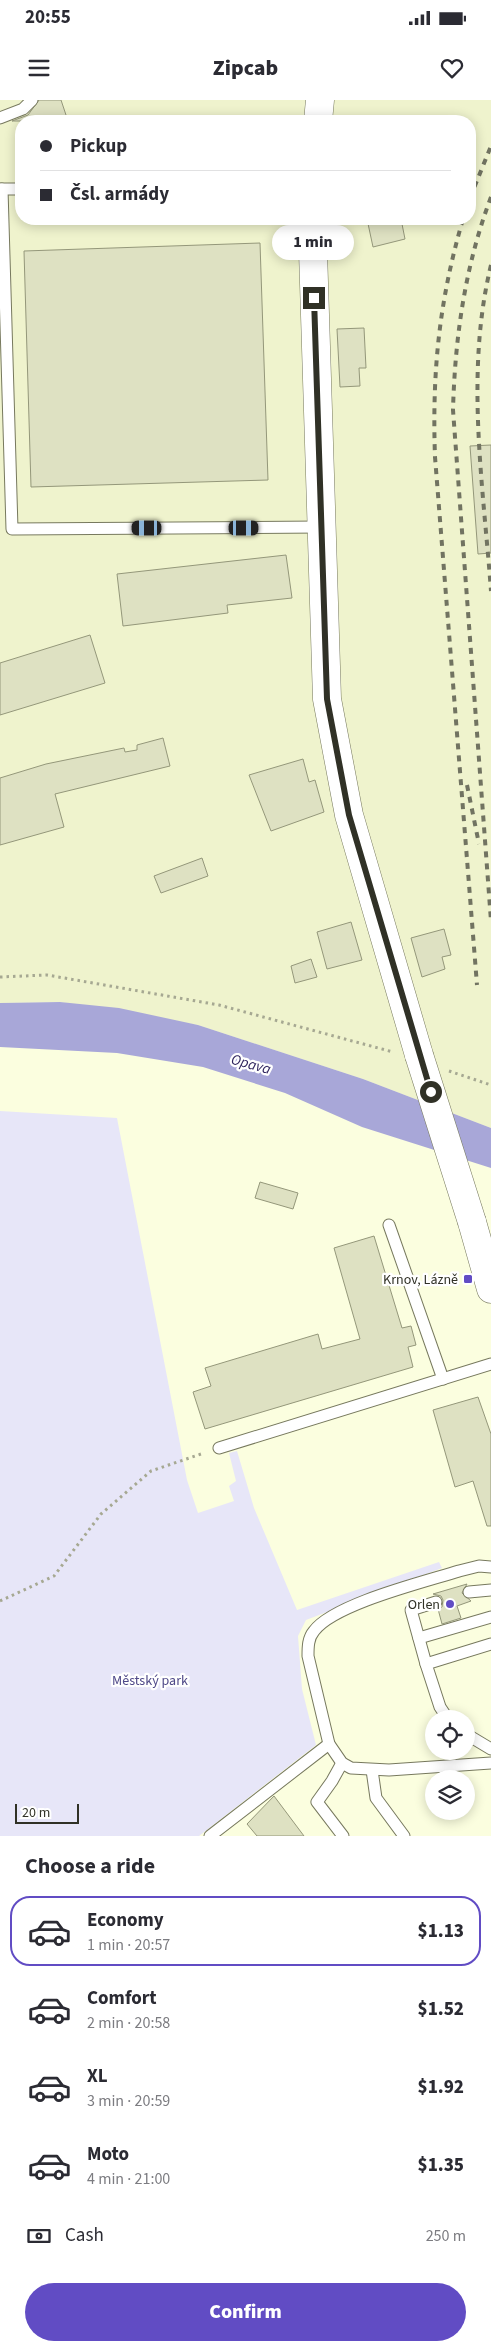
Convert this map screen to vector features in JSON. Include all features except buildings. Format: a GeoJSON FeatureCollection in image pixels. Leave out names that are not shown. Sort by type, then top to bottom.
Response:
{"type":"FeatureCollection","features":[{"type":"Feature","properties":{"kind":"main road"},"geometry":{"type":"LineString","coordinates":[[319,115],[320,100]]}},
{"type":"Feature","properties":{"kind":"main road"},"geometry":{"type":"LineString","coordinates":[[312,225],[327,699],[351,825],[409,1054],[472,1222],[491,1289]]}},
{"type":"Feature","properties":{"kind":"lane"},"geometry":{"type":"LineString","coordinates":[[0,118],[23,109],[32,100]]}},
{"type":"Feature","properties":{"kind":"lane"},"geometry":{"type":"LineString","coordinates":[[15,188],[1,189],[4,408],[12,529],[322,527]]}},
{"type":"Feature","properties":{"kind":"lane"},"geometry":{"type":"LineString","coordinates":[[390,1225],[443,1379]]}},
{"type":"Feature","properties":{"kind":"lane"},"geometry":{"type":"LineString","coordinates":[[219,1448],[491,1364]]}},
{"type":"Feature","properties":{"kind":"lane"},"geometry":{"type":"LineString","coordinates":[[491,1566],[478,1566],[459,1571],[342,1609],[312,1632],[308,1644],[308,1656],[329,1744],[342,1763],[351,1768],[372,1770],[491,1763]]}},
{"type":"Feature","properties":{"kind":"lane"},"geometry":{"type":"LineString","coordinates":[[469,1592],[491,1590]]}},
{"type":"Feature","properties":{"kind":"lane"},"geometry":{"type":"LineString","coordinates":[[436,1602],[410,1610],[442,1710]]}},
{"type":"Feature","properties":{"kind":"lane"},"geometry":{"type":"LineString","coordinates":[[419,1638],[491,1617]]}},
{"type":"Feature","properties":{"kind":"lane"},"geometry":{"type":"LineString","coordinates":[[426,1664],[491,1644]]}},
{"type":"Feature","properties":{"kind":"lane"},"geometry":{"type":"LineString","coordinates":[[475,1739],[491,1749]]}},
{"type":"Feature","properties":{"kind":"lane"},"geometry":{"type":"LineString","coordinates":[[210,1836],[329,1744]]}},
{"type":"Feature","properties":{"kind":"lane"},"geometry":{"type":"LineString","coordinates":[[342,1763],[317,1802],[343,1836]]}},
{"type":"Feature","properties":{"kind":"lane"},"geometry":{"type":"LineString","coordinates":[[372,1770],[376,1798],[404,1836]]}},
{"type":"Feature","properties":{"kind":"path"},"geometry":{"type":"LineString","coordinates":[[0,977],[48,975],[219,1005],[409,1054]]}},
{"type":"Feature","properties":{"kind":"path"},"geometry":{"type":"LineString","coordinates":[[444,1069],[491,1085]]}},
{"type":"Feature","properties":{"kind":"path"},"geometry":{"type":"LineString","coordinates":[[0,1601],[54,1576],[101,1514],[151,1471],[219,1448]]}},
{"type":"Feature","properties":{"kind":"shaded area"},"geometry":{"type":"Polygon","coordinates":[[[0,100],[491,100],[491,1128],[363,1079],[198,1025],[60,1002],[0,1003],[0,100]]]}},
{"type":"Feature","properties":{"kind":"green space","name":"Městský park"},"geometry":{"type":"Polygon","coordinates":[[[0,1111],[117,1118],[187,1480],[198,1513],[234,1501],[229,1486],[236,1481],[229,1453],[237,1451],[254,1508],[297,1610],[439,1562],[442,1568],[306,1620],[298,1636],[302,1689],[316,1745],[199,1836],[0,1836],[0,1111]]]}},
{"type":"Feature","properties":{"kind":"water","name":"Opava"},"geometry":{"type":"Polygon","coordinates":[[[60,1002],[119,1008],[198,1025],[363,1079],[491,1128],[491,1168],[362,1127],[285,1093],[203,1067],[117,1053],[0,1047],[0,1003],[60,1002]]]}},
{"type":"Feature","properties":{"kind":"railway"},"geometry":{"type":"LineString","coordinates":[[476,183],[491,146]]}},
{"type":"Feature","properties":{"kind":"railway"},"geometry":{"type":"LineString","coordinates":[[491,197],[474,249],[463,302],[456,356],[453,410],[491,921]]}},
{"type":"Feature","properties":{"kind":"railway"},"geometry":{"type":"LineString","coordinates":[[461,225],[448,279],[439,337],[434,426],[477,985]]}},
{"type":"Feature","properties":{"kind":"railway"},"geometry":{"type":"LineString","coordinates":[[491,265],[483,305],[477,387],[478,428],[491,591]]}},
{"type":"Feature","properties":{"kind":"railway"},"geometry":{"type":"LineString","coordinates":[[467,785],[479,844]]}},
{"type":"Feature","properties":{"kind":"place","name":"Krnov, Lázně"},"geometry":{"type":"Point","coordinates":[468,1279]}},
{"type":"Feature","properties":{"kind":"place","name":"Orlen"},"geometry":{"type":"Point","coordinates":[450,1604]}},
{"type":"Feature","properties":{"kind":"route"},"geometry":{"type":"LineString","coordinates":[[314,298],[327,699],[349,815],[431,1092]]}}]}
